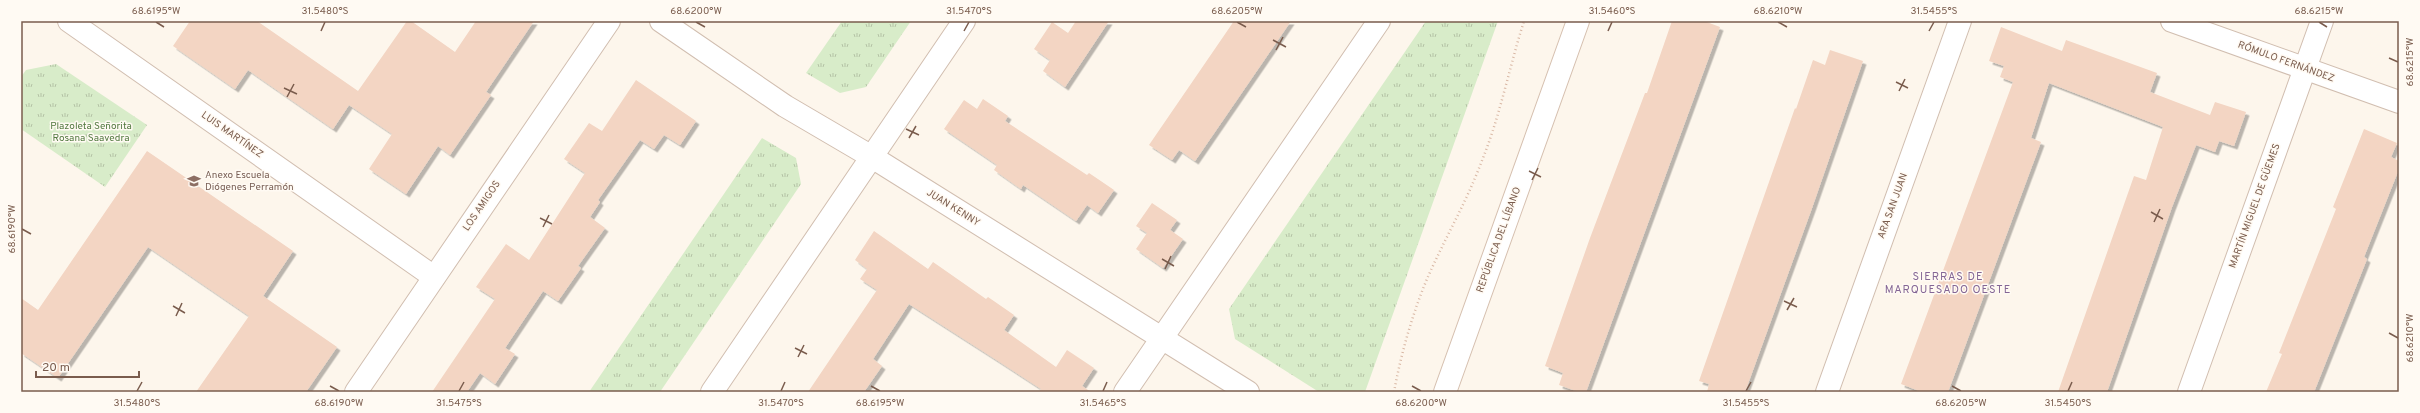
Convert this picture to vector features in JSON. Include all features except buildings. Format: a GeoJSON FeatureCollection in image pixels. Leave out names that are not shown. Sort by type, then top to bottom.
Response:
{"type":"FeatureCollection","features":[{"type":"Feature","properties":{"kind":"street","name":"LUIS MARTÍNEZ"},"geometry":{"type":"LineString","coordinates":[[69,21],[434,277]]}},
{"type":"Feature","properties":{"kind":"street","name":"LOS AMIGOS"},"geometry":{"type":"LineString","coordinates":[[356,392],[609,21]]}},
{"type":"Feature","properties":{"kind":"street","name":"JUAN KENNY"},"geometry":{"type":"LineString","coordinates":[[662,21],[785,106],[872,157],[1248,392]]}},
{"type":"Feature","properties":{"kind":"street"},"geometry":{"type":"LineString","coordinates":[[712,392],[964,21]]}},
{"type":"Feature","properties":{"kind":"street"},"geometry":{"type":"LineString","coordinates":[[1125,392],[1379,21]]}},
{"type":"Feature","properties":{"kind":"street","name":"REPÚBLICA DEL LÍBANO"},"geometry":{"type":"LineString","coordinates":[[1445,392],[1578,21]]}},
{"type":"Feature","properties":{"kind":"street","name":"ARA SAN JUAN"},"geometry":{"type":"LineString","coordinates":[[1827,392],[1960,21]]}},
{"type":"Feature","properties":{"kind":"street","name":"RÓMULO FERNÁNDEZ"},"geometry":{"type":"LineString","coordinates":[[2172,21],[2399,102]]}},
{"type":"Feature","properties":{"kind":"street","name":"MARTÍN MIGUEL DE GÜEMES"},"geometry":{"type":"LineString","coordinates":[[2189,392],[2322,21]]}},
{"type":"Feature","properties":{"kind":"path"},"geometry":{"type":"LineString","coordinates":[[1394,392],[1399,365],[1422,293],[1470,190],[1494,128],[1524,21]]}},
{"type":"Feature","properties":{"kind":"green space"},"geometry":{"type":"Polygon","coordinates":[[[842,21],[911,21],[866,87],[840,93],[806,73],[842,21]]]}},
{"type":"Feature","properties":{"kind":"green space"},"geometry":{"type":"Polygon","coordinates":[[[1426,21],[1498,21],[1365,392],[1319,392],[1235,339],[1229,309],[1426,21]]]}},
{"type":"Feature","properties":{"kind":"green space","name":"Plazoleta Señorita Rosana Saavedra"},"geometry":{"type":"Polygon","coordinates":[[[56,64],[147,125],[105,187],[21,129],[21,77],[26,70],[56,64]]]}},
{"type":"Feature","properties":{"kind":"green space"},"geometry":{"type":"Polygon","coordinates":[[[762,138],[796,158],[801,184],[660,392],[589,392],[762,138]]]}},
{"type":"Feature","properties":{"kind":"place","name":"Anexo Escuela Diógenes Perramón"},"geometry":{"type":"Point","coordinates":[194,181]}},
{"type":"Feature","properties":{"kind":"district","name":"SIERRAS DE MARQUESADO OESTE"},"geometry":{"type":"Point","coordinates":[1948,283]}}]}
